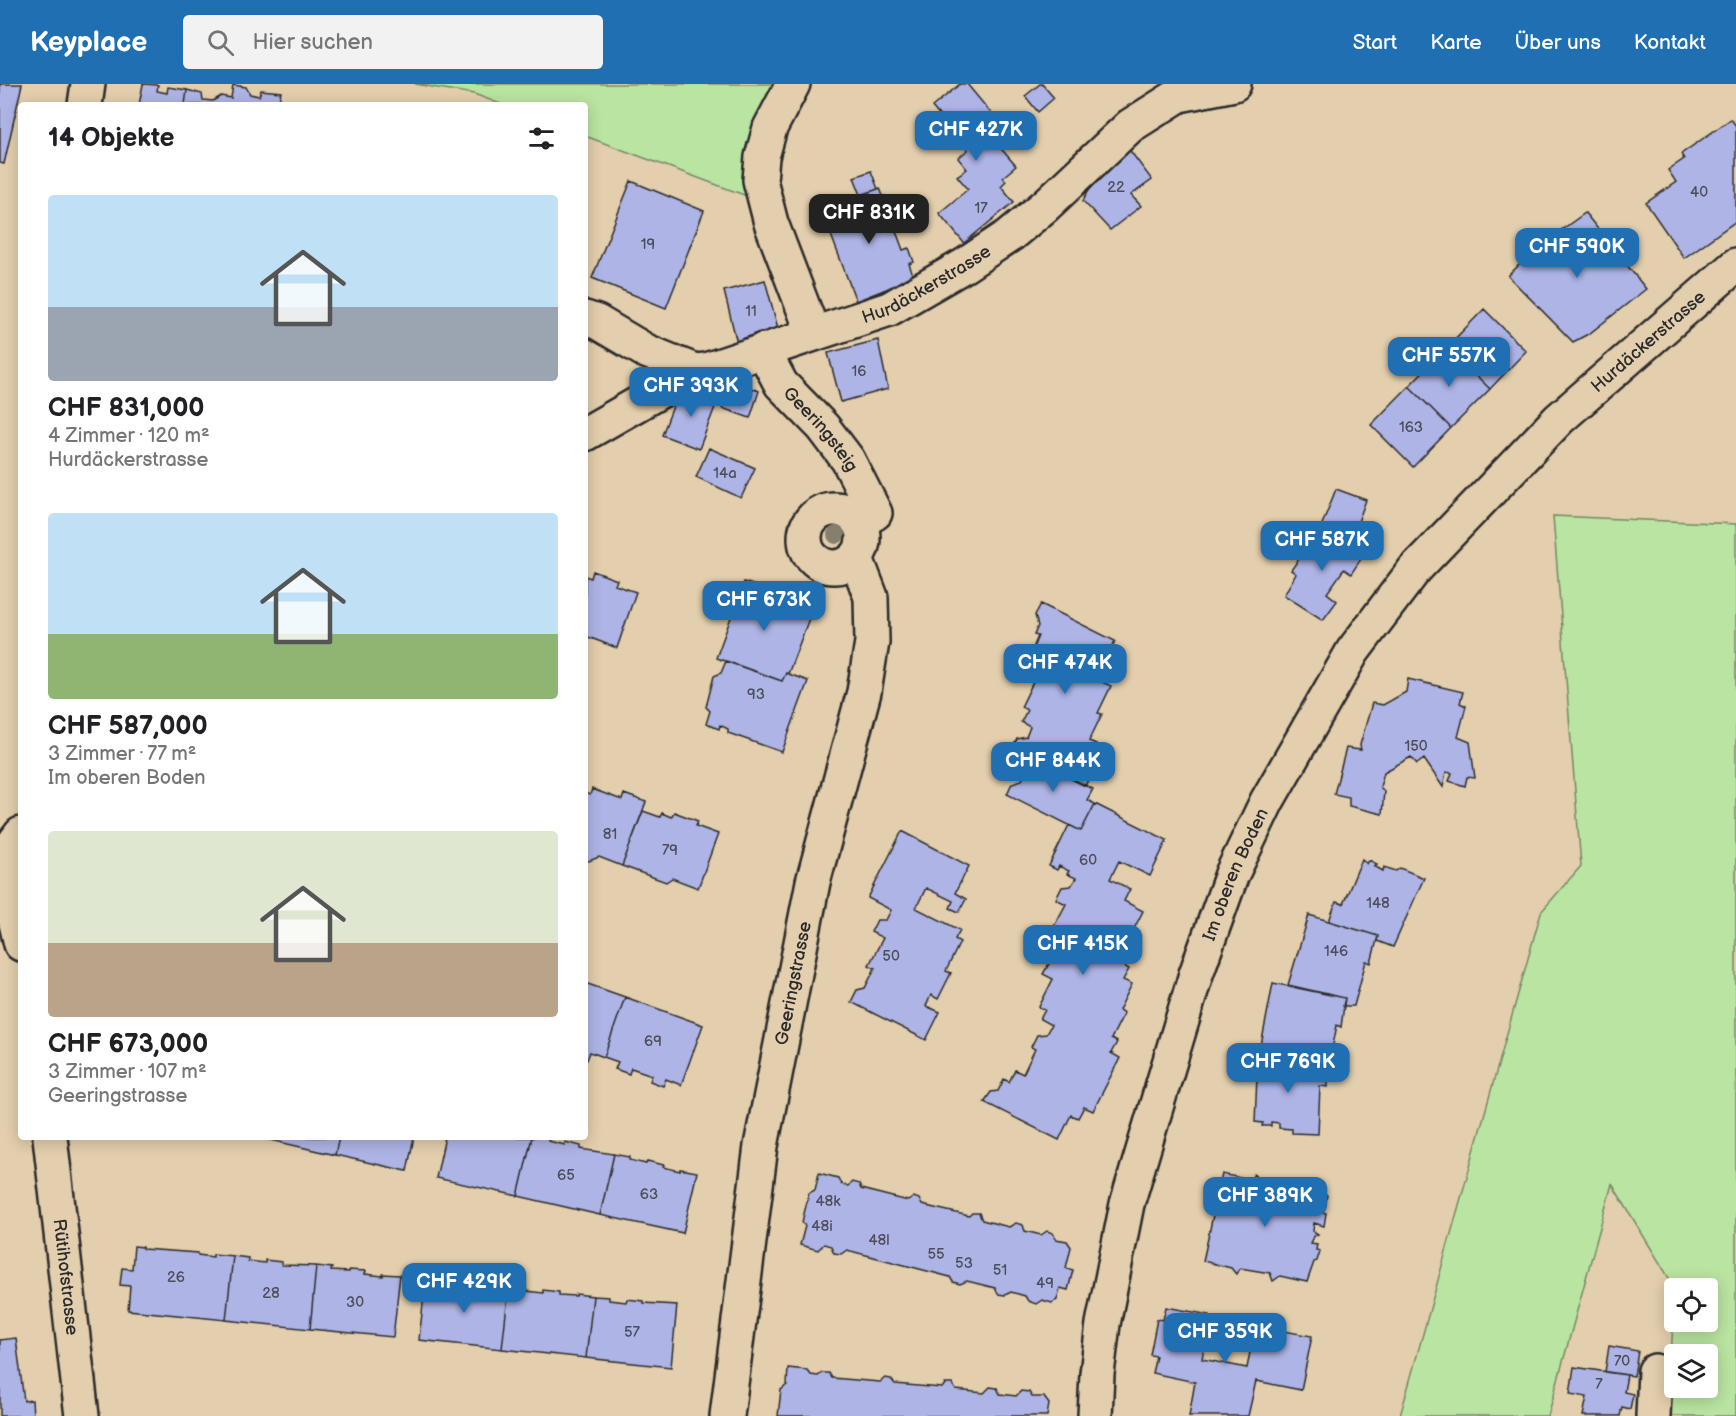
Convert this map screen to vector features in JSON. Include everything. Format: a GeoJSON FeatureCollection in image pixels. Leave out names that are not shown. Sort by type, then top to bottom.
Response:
{"type":"FeatureCollection","features":[{"type":"Feature","properties":{"kind":"street"},"geometry":{"type":"LineString","coordinates":[[85,102],[88,84]]}},
{"type":"Feature","properties":{"kind":"street"},"geometry":{"type":"LineString","coordinates":[[793,84],[770,128],[762,157],[760,180],[771,223],[813,333]]}},
{"type":"Feature","properties":{"kind":"street","name":"Hurdäckerstrasse"},"geometry":{"type":"LineString","coordinates":[[588,432],[695,371],[706,370],[889,309],[965,265],[1010,235],[1045,206],[1130,126],[1179,95],[1234,84]]}},
{"type":"Feature","properties":{"kind":"street","name":"Hurdäckerstrasse"},"geometry":{"type":"LineString","coordinates":[[1559,419],[1736,265]]}},
{"type":"Feature","properties":{"kind":"street"},"geometry":{"type":"LineString","coordinates":[[588,319],[646,351],[695,371]]}},
{"type":"Feature","properties":{"kind":"street","name":"Geeringsteig"},"geometry":{"type":"LineString","coordinates":[[763,350],[781,384],[823,427],[848,460],[867,518]]}},
{"type":"Feature","properties":{"kind":"street","name":"Im oberen Boden"},"geometry":{"type":"LineString","coordinates":[[1095,1416],[1103,1324],[1127,1204],[1196,974],[1237,864],[1267,801],[1353,651],[1415,569],[1559,419]]}},
{"type":"Feature","properties":{"kind":"street"},"geometry":{"type":"LineString","coordinates":[[840,508],[867,518],[863,531],[864,541],[856,558],[846,565],[834,568],[822,565],[812,558],[806,548],[804,535],[808,523],[816,514],[828,509],[840,508]]}},
{"type":"Feature","properties":{"kind":"street","name":"Geeringstrasse"},"geometry":{"type":"LineString","coordinates":[[727,1416],[761,1146],[813,882],[864,692],[872,642],[871,597],[856,558]]}},
{"type":"Feature","properties":{"kind":"street"},"geometry":{"type":"LineString","coordinates":[[18,838],[12,846],[4,873],[18,931]]}},
{"type":"Feature","properties":{"kind":"street","name":"Rütihofstrasse"},"geometry":{"type":"LineString","coordinates":[[51,1140],[82,1416]]}},
{"type":"Feature","properties":{"kind":"street"},"geometry":{"type":"LineString","coordinates":[[1653,1416],[1655,1371]]}},
{"type":"Feature","properties":{"kind":"green space"},"geometry":{"type":"Polygon","coordinates":[[[415,84],[783,84],[755,199],[588,137],[588,102],[495,102],[474,94],[415,84]]]}},
{"type":"Feature","properties":{"kind":"green space"},"geometry":{"type":"Polygon","coordinates":[[[1553,516],[1736,524],[1736,1416],[1668,1416],[1669,1398],[1718,1398],[1718,1344],[1672,1344],[1672,1332],[1718,1332],[1718,1278],[1669,1278],[1612,1184],[1548,1416],[1400,1416],[1541,912],[1581,866],[1553,516]]]}},
{"type":"Feature","properties":{"kind":"building"},"geometry":{"type":"Polygon","coordinates":[[[0,84],[22,84],[4,164],[0,163],[0,84]]]}},
{"type":"Feature","properties":{"kind":"building"},"geometry":{"type":"Polygon","coordinates":[[[143,84],[158,85],[157,91],[167,93],[168,87],[187,90],[185,102],[140,102],[143,84]]]}},
{"type":"Feature","properties":{"kind":"building"},"geometry":{"type":"Polygon","coordinates":[[[960,84],[967,84],[1010,136],[998,145],[1016,166],[1003,177],[1006,181],[1001,186],[1014,202],[964,243],[939,213],[968,189],[957,176],[967,169],[958,158],[968,150],[932,107],[960,84]]]}},
{"type":"Feature","properties":{"kind":"building"},"geometry":{"type":"Polygon","coordinates":[[[1040,84],[1054,98],[1038,112],[1025,96],[1040,84]]]}},
{"type":"Feature","properties":{"kind":"building"},"geometry":{"type":"Polygon","coordinates":[[[233,85],[246,87],[250,94],[259,96],[261,90],[281,92],[279,102],[185,102],[187,90],[202,94],[203,100],[213,101],[221,96],[231,98],[233,85]]]}},
{"type":"Feature","properties":{"kind":"building"},"geometry":{"type":"Polygon","coordinates":[[[1731,119],[1736,126],[1736,221],[1684,258],[1646,203],[1676,182],[1668,170],[1684,159],[1681,154],[1731,119]]]}},
{"type":"Feature","properties":{"kind":"building"},"geometry":{"type":"Polygon","coordinates":[[[1128,148],[1152,180],[1131,195],[1141,206],[1110,230],[1083,201],[1097,174],[1128,148]]]}},
{"type":"Feature","properties":{"kind":"building"},"geometry":{"type":"Polygon","coordinates":[[[871,171],[878,189],[861,195],[854,177],[871,171]]]}},
{"type":"Feature","properties":{"kind":"building"},"geometry":{"type":"Polygon","coordinates":[[[631,181],[704,211],[666,308],[592,278],[631,181]]]}},
{"type":"Feature","properties":{"kind":"building"},"geometry":{"type":"Polygon","coordinates":[[[880,188],[903,250],[909,248],[914,262],[909,264],[914,278],[856,301],[822,211],[880,188]]]}},
{"type":"Feature","properties":{"kind":"building"},"geometry":{"type":"Polygon","coordinates":[[[1585,213],[1646,289],[1590,333],[1573,342],[1508,276],[1536,248],[1585,213]]]}},
{"type":"Feature","properties":{"kind":"building"},"geometry":{"type":"Polygon","coordinates":[[[765,280],[779,332],[737,343],[724,291],[765,280]]]}},
{"type":"Feature","properties":{"kind":"building"},"geometry":{"type":"Polygon","coordinates":[[[1484,309],[1526,351],[1490,389],[1447,347],[1484,309]]]}},
{"type":"Feature","properties":{"kind":"building"},"geometry":{"type":"Polygon","coordinates":[[[878,340],[888,389],[841,402],[828,353],[878,340]]]}},
{"type":"Feature","properties":{"kind":"building"},"geometry":{"type":"Polygon","coordinates":[[[1447,347],[1490,389],[1451,428],[1409,386],[1447,347]]]}},
{"type":"Feature","properties":{"kind":"building"},"geometry":{"type":"Polygon","coordinates":[[[731,381],[759,391],[750,418],[722,408],[731,381]]]}},
{"type":"Feature","properties":{"kind":"building"},"geometry":{"type":"Polygon","coordinates":[[[1409,386],[1451,428],[1413,467],[1371,425],[1409,386]]]}},
{"type":"Feature","properties":{"kind":"building"},"geometry":{"type":"Polygon","coordinates":[[[702,387],[720,394],[699,449],[662,435],[677,396],[696,403],[702,387]]]}},
{"type":"Feature","properties":{"kind":"building"},"geometry":{"type":"Polygon","coordinates":[[[709,448],[755,468],[741,498],[696,477],[709,448]]]}},
{"type":"Feature","properties":{"kind":"building"},"geometry":{"type":"Polygon","coordinates":[[[1336,489],[1366,500],[1352,538],[1321,527],[1336,489]]]}},
{"type":"Feature","properties":{"kind":"building"},"geometry":{"type":"Polygon","coordinates":[[[1328,529],[1352,538],[1349,545],[1363,556],[1351,574],[1344,569],[1327,593],[1337,601],[1323,620],[1284,595],[1296,574],[1291,570],[1311,542],[1315,546],[1328,529]]]}},
{"type":"Feature","properties":{"kind":"building"},"geometry":{"type":"Polygon","coordinates":[[[593,571],[617,580],[615,585],[636,592],[617,648],[588,637],[588,577],[591,578],[593,571]]]}},
{"type":"Feature","properties":{"kind":"building"},"geometry":{"type":"Polygon","coordinates":[[[744,582],[759,587],[764,595],[774,599],[778,593],[813,608],[788,674],[786,673],[782,681],[716,658],[744,582]]]}},
{"type":"Feature","properties":{"kind":"building"},"geometry":{"type":"Polygon","coordinates":[[[1041,604],[1115,641],[1102,667],[1108,670],[1102,682],[1111,686],[1098,713],[1102,714],[1089,741],[1096,744],[1090,756],[1098,760],[1085,786],[1012,749],[1017,739],[1026,737],[1030,727],[1021,722],[1027,710],[1021,707],[1034,680],[1023,675],[1027,666],[1037,661],[1042,652],[1033,648],[1038,636],[1034,635],[1038,626],[1035,615],[1041,604]]]}},
{"type":"Feature","properties":{"kind":"building"},"geometry":{"type":"Polygon","coordinates":[[[726,661],[782,681],[786,673],[808,681],[782,752],[728,733],[728,729],[720,725],[719,729],[706,724],[710,711],[706,707],[714,676],[721,673],[726,661]]]}},
{"type":"Feature","properties":{"kind":"building"},"geometry":{"type":"Polygon","coordinates":[[[1408,679],[1463,692],[1460,703],[1466,706],[1458,737],[1470,742],[1475,778],[1467,777],[1465,786],[1449,781],[1452,773],[1446,772],[1443,787],[1424,759],[1417,764],[1411,757],[1384,772],[1380,787],[1384,791],[1382,814],[1349,806],[1349,797],[1334,794],[1346,748],[1361,750],[1360,745],[1372,703],[1383,705],[1406,692],[1408,679]]]}},
{"type":"Feature","properties":{"kind":"building"},"geometry":{"type":"Polygon","coordinates":[[[1023,754],[1093,789],[1087,800],[1095,804],[1081,831],[1007,794],[1012,783],[1022,780],[1026,771],[1017,767],[1023,754]]]}},
{"type":"Feature","properties":{"kind":"building"},"geometry":{"type":"Polygon","coordinates":[[[592,789],[622,800],[624,794],[646,802],[622,866],[599,857],[588,861],[588,794],[590,795],[592,789]]]}},
{"type":"Feature","properties":{"kind":"building"},"geometry":{"type":"Polygon","coordinates":[[[1095,804],[1167,840],[1150,876],[1119,861],[1110,879],[1130,889],[1124,901],[1143,911],[1130,937],[1136,940],[1124,966],[1129,969],[1123,980],[1132,984],[1119,1010],[1124,1013],[1111,1039],[1117,1042],[1111,1053],[1120,1058],[1093,1111],[1084,1107],[1078,1118],[1071,1115],[1059,1140],[984,1102],[991,1092],[998,1091],[1004,1079],[1009,1082],[1015,1070],[1023,1074],[1035,1049],[1031,1047],[1037,1035],[1046,1034],[1051,1025],[1040,1019],[1045,1010],[1039,1007],[1053,979],[1043,974],[1050,962],[1057,960],[1062,951],[1053,946],[1058,936],[1051,932],[1066,904],[1056,899],[1062,887],[1071,886],[1076,878],[1067,874],[1069,871],[1059,866],[1057,870],[1049,866],[1069,825],[1081,831],[1095,804]]]}},
{"type":"Feature","properties":{"kind":"building"},"geometry":{"type":"Polygon","coordinates":[[[643,811],[660,817],[662,813],[671,817],[674,812],[698,821],[696,826],[718,834],[698,888],[672,878],[666,882],[622,866],[643,811]]]}},
{"type":"Feature","properties":{"kind":"building"},"geometry":{"type":"Polygon","coordinates":[[[902,831],[969,866],[955,893],[966,899],[959,912],[950,908],[953,901],[926,888],[916,908],[960,930],[955,939],[960,942],[946,971],[951,973],[938,999],[931,995],[926,1006],[940,1012],[926,1040],[851,1002],[857,990],[865,988],[875,968],[869,965],[883,938],[871,932],[877,920],[886,920],[891,910],[868,898],[902,831]]]}},
{"type":"Feature","properties":{"kind":"building"},"geometry":{"type":"Polygon","coordinates":[[[1362,859],[1367,864],[1369,860],[1377,864],[1374,866],[1383,871],[1384,867],[1396,871],[1400,868],[1424,878],[1393,947],[1377,941],[1378,936],[1329,921],[1336,902],[1343,904],[1362,859]]]}},
{"type":"Feature","properties":{"kind":"building"},"geometry":{"type":"Polygon","coordinates":[[[1309,915],[1378,936],[1371,963],[1366,961],[1354,1006],[1343,1006],[1345,998],[1288,985],[1309,915]]]}},
{"type":"Feature","properties":{"kind":"building"},"geometry":{"type":"Polygon","coordinates":[[[1273,983],[1345,998],[1341,1027],[1337,1025],[1328,1070],[1307,1067],[1305,1062],[1259,1056],[1273,983]]]}},
{"type":"Feature","properties":{"kind":"building"},"geometry":{"type":"Polygon","coordinates":[[[588,984],[625,997],[604,1057],[590,1052],[588,1057],[588,984]]]}},
{"type":"Feature","properties":{"kind":"building"},"geometry":{"type":"Polygon","coordinates":[[[625,997],[703,1025],[681,1085],[666,1079],[663,1086],[650,1081],[652,1075],[631,1068],[629,1074],[615,1069],[618,1062],[604,1057],[625,997]]]}},
{"type":"Feature","properties":{"kind":"building"},"geometry":{"type":"Polygon","coordinates":[[[1253,1055],[1305,1062],[1307,1067],[1328,1070],[1328,1087],[1320,1086],[1318,1134],[1292,1133],[1292,1129],[1279,1128],[1279,1123],[1271,1122],[1271,1126],[1262,1126],[1263,1123],[1255,1122],[1257,1076],[1252,1076],[1253,1055]]]}},
{"type":"Feature","properties":{"kind":"building"},"geometry":{"type":"Polygon","coordinates":[[[271,1140],[338,1140],[335,1155],[271,1140]]]}},
{"type":"Feature","properties":{"kind":"building"},"geometry":{"type":"Polygon","coordinates":[[[338,1140],[413,1140],[407,1171],[335,1155],[338,1140]]]}},
{"type":"Feature","properties":{"kind":"building"},"geometry":{"type":"Polygon","coordinates":[[[444,1140],[531,1140],[518,1196],[436,1178],[444,1140]]]}},
{"type":"Feature","properties":{"kind":"building"},"geometry":{"type":"Polygon","coordinates":[[[531,1140],[548,1140],[565,1145],[565,1142],[581,1146],[581,1149],[614,1154],[600,1215],[518,1196],[531,1140]]]}},
{"type":"Feature","properties":{"kind":"building"},"geometry":{"type":"Polygon","coordinates":[[[614,1154],[630,1157],[630,1160],[646,1164],[647,1161],[680,1171],[680,1169],[697,1172],[683,1233],[600,1215],[614,1154]]]}},
{"type":"Feature","properties":{"kind":"building"},"geometry":{"type":"Polygon","coordinates":[[[819,1173],[838,1178],[841,1184],[848,1186],[852,1182],[859,1184],[861,1189],[908,1201],[914,1197],[919,1199],[922,1205],[969,1216],[972,1213],[979,1213],[982,1220],[1009,1227],[1016,1223],[1023,1225],[1025,1231],[1041,1235],[1047,1231],[1053,1233],[1056,1239],[1067,1241],[1071,1247],[1066,1268],[1073,1270],[1068,1290],[1060,1288],[1057,1300],[1052,1303],[1042,1300],[1036,1304],[1028,1301],[1025,1296],[1011,1292],[1005,1295],[998,1294],[995,1288],[967,1281],[960,1284],[953,1282],[950,1277],[847,1250],[841,1254],[834,1253],[831,1246],[824,1244],[818,1250],[800,1245],[805,1226],[802,1222],[809,1193],[815,1190],[819,1173]]]}},
{"type":"Feature","properties":{"kind":"building"},"geometry":{"type":"Polygon","coordinates":[[[1222,1174],[1250,1180],[1254,1174],[1260,1182],[1289,1187],[1295,1184],[1298,1190],[1327,1195],[1323,1213],[1326,1213],[1324,1226],[1314,1223],[1313,1231],[1318,1234],[1310,1243],[1317,1244],[1316,1250],[1320,1251],[1307,1282],[1280,1276],[1273,1281],[1270,1273],[1240,1268],[1236,1274],[1231,1268],[1203,1261],[1222,1174]]]}},
{"type":"Feature","properties":{"kind":"building"},"geometry":{"type":"Polygon","coordinates":[[[134,1246],[143,1247],[143,1249],[198,1253],[198,1255],[213,1257],[213,1254],[233,1256],[226,1320],[128,1310],[130,1286],[120,1285],[122,1268],[132,1269],[134,1246]]]}},
{"type":"Feature","properties":{"kind":"building"},"geometry":{"type":"Polygon","coordinates":[[[233,1256],[248,1258],[248,1261],[265,1263],[265,1260],[282,1262],[282,1265],[316,1266],[310,1329],[226,1320],[233,1256]]]}},
{"type":"Feature","properties":{"kind":"building"},"geometry":{"type":"Polygon","coordinates":[[[316,1266],[332,1268],[331,1271],[349,1272],[349,1270],[366,1271],[365,1274],[383,1276],[383,1274],[400,1275],[393,1337],[310,1329],[316,1266]]]}},
{"type":"Feature","properties":{"kind":"building"},"geometry":{"type":"Polygon","coordinates":[[[426,1277],[444,1279],[443,1282],[475,1283],[475,1286],[494,1288],[494,1285],[509,1286],[502,1349],[419,1340],[426,1277]]]}},
{"type":"Feature","properties":{"kind":"building"},"geometry":{"type":"Polygon","coordinates":[[[509,1286],[526,1288],[526,1291],[559,1292],[559,1295],[593,1296],[586,1358],[502,1349],[509,1286]]]}},
{"type":"Feature","properties":{"kind":"building"},"geometry":{"type":"Polygon","coordinates":[[[593,1296],[609,1297],[609,1300],[626,1302],[627,1299],[643,1301],[643,1303],[677,1305],[671,1367],[586,1358],[593,1296]]]}},
{"type":"Feature","properties":{"kind":"building"},"geometry":{"type":"Polygon","coordinates":[[[1166,1307],[1210,1315],[1202,1359],[1247,1368],[1252,1341],[1259,1342],[1262,1327],[1312,1336],[1301,1390],[1256,1381],[1248,1416],[1189,1416],[1195,1382],[1152,1373],[1156,1356],[1150,1355],[1157,1319],[1163,1320],[1166,1307]]]}},
{"type":"Feature","properties":{"kind":"building"},"geometry":{"type":"Polygon","coordinates":[[[16,1338],[24,1401],[32,1400],[33,1416],[0,1416],[0,1340],[16,1338]]]}},
{"type":"Feature","properties":{"kind":"building"},"geometry":{"type":"Polygon","coordinates":[[[1609,1346],[1638,1351],[1634,1376],[1605,1372],[1609,1346]]]}},
{"type":"Feature","properties":{"kind":"building"},"geometry":{"type":"Polygon","coordinates":[[[1574,1367],[1627,1375],[1624,1392],[1633,1394],[1630,1409],[1622,1407],[1620,1416],[1583,1416],[1587,1397],[1570,1394],[1574,1367]]]}},
{"type":"Feature","properties":{"kind":"building"},"geometry":{"type":"Polygon","coordinates":[[[788,1368],[807,1370],[811,1375],[818,1376],[822,1373],[829,1373],[832,1378],[880,1382],[885,1378],[891,1379],[895,1384],[942,1388],[945,1384],[952,1384],[956,1390],[984,1393],[990,1387],[997,1388],[1000,1394],[1016,1396],[1021,1391],[1029,1392],[1032,1397],[1044,1397],[1049,1404],[1047,1416],[778,1416],[781,1390],[787,1385],[788,1368]]]}}]}
